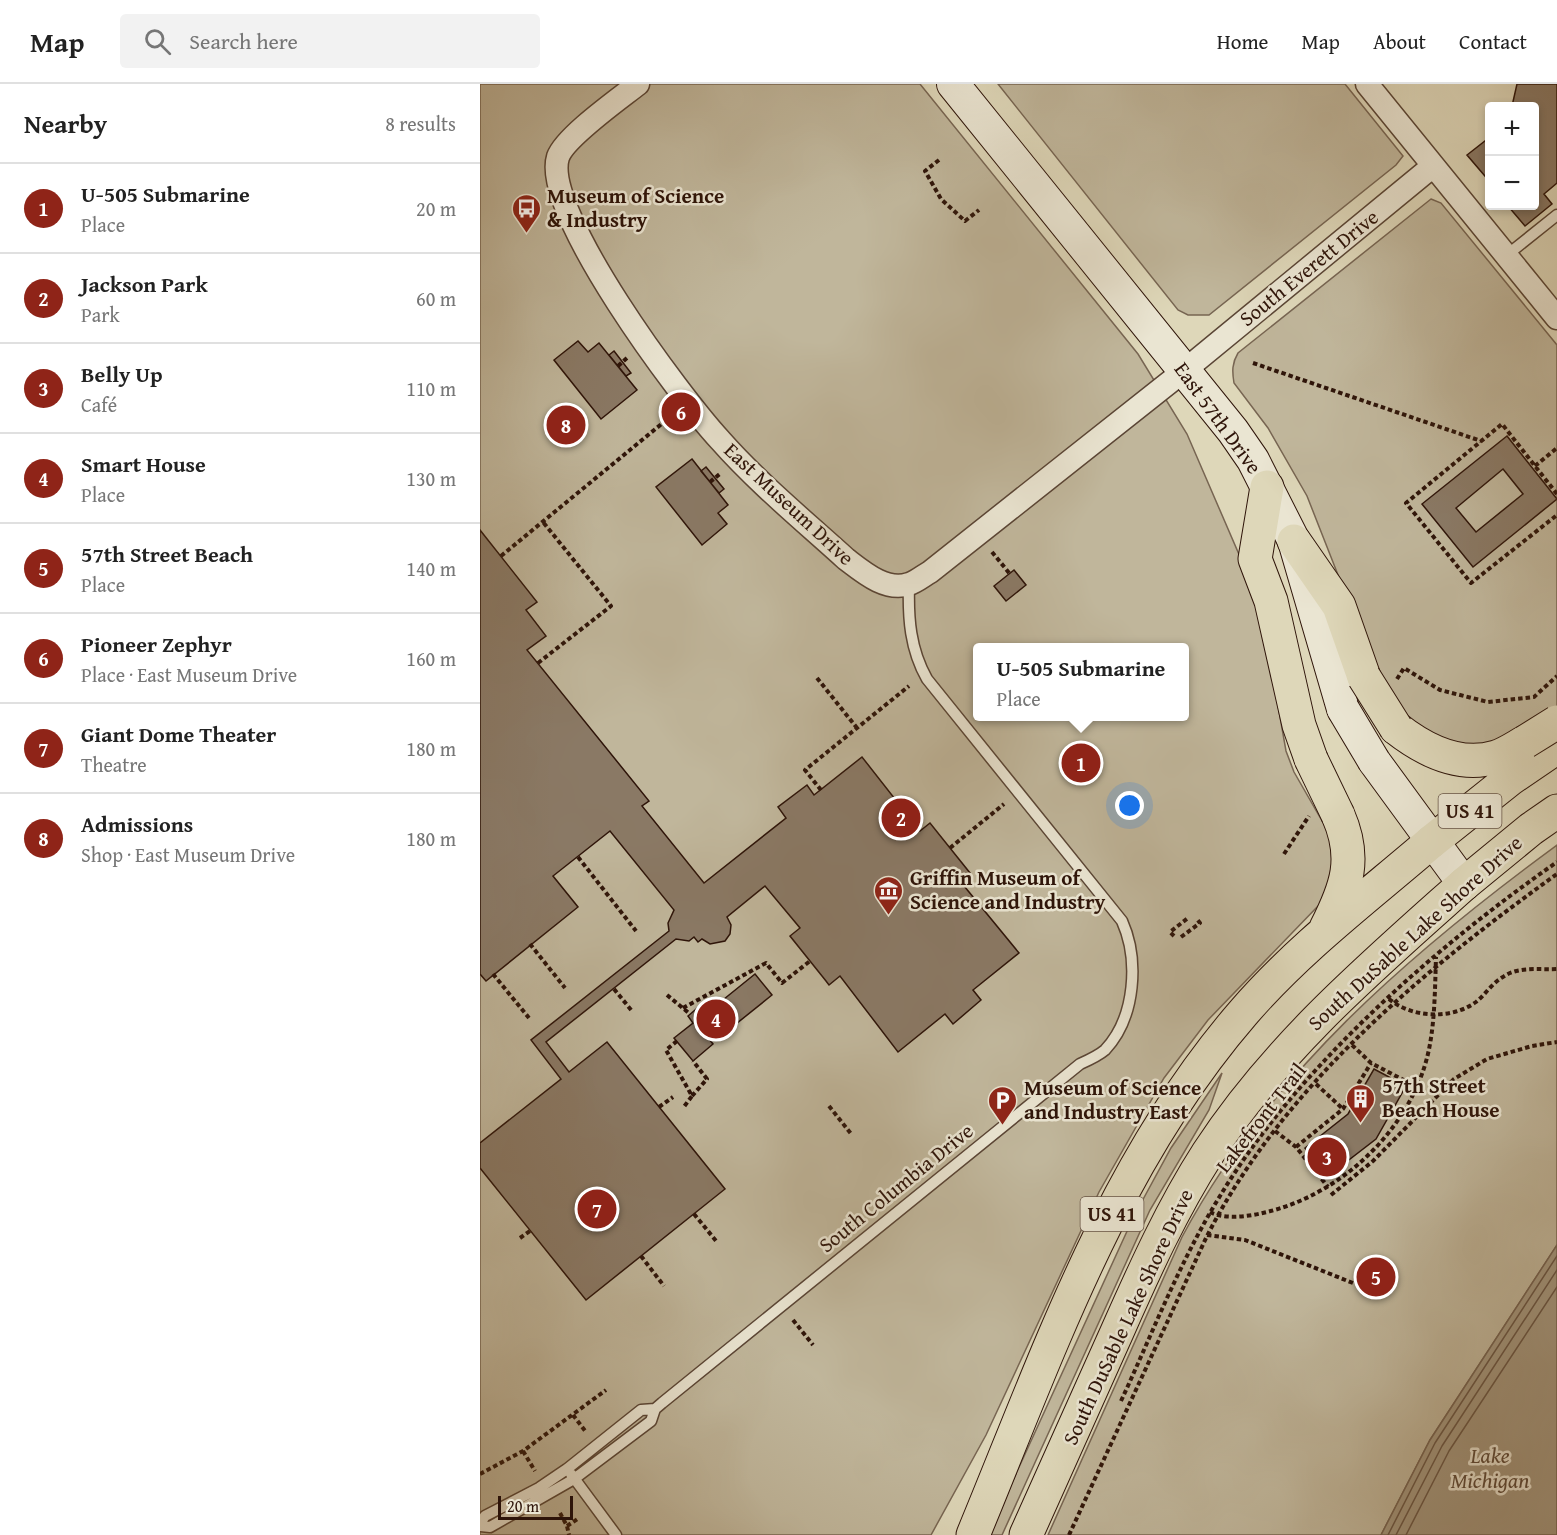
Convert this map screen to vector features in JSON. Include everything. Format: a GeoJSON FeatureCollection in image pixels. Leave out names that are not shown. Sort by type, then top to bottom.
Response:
{"type":"FeatureCollection","features":[{"type":"Feature","properties":{"kind":"highway"},"geometry":{"type":"LineString","coordinates":[[1267,487],[1256,559],[1271,600],[1299,725],[1311,759],[1338,815],[1350,862],[1341,900],[1321,937]]}},
{"type":"Feature","properties":{"kind":"highway"},"geometry":{"type":"LineString","coordinates":[[1294,541],[1339,606],[1364,677],[1396,728],[1433,752],[1463,760],[1540,750],[1557,722]]}},
{"type":"Feature","properties":{"kind":"highway","name":"US 41"},"geometry":{"type":"LineString","coordinates":[[973,1535],[1082,1274],[1135,1167],[1165,1116],[1244,1012],[1321,937],[1540,750]]}},
{"type":"Feature","properties":{"kind":"highway","name":"South DuSable Lake Shore Drive"},"geometry":{"type":"LineString","coordinates":[[1026,1535],[1143,1275],[1207,1154],[1241,1106],[1292,1046],[1350,985],[1464,884],[1531,829],[1557,811]]}},
{"type":"Feature","properties":{"kind":"main road","name":"East 57th Drive"},"geometry":{"type":"LineString","coordinates":[[953,84],[1233,431],[1267,487],[1294,541],[1343,710],[1374,762],[1464,884]]}},
{"type":"Feature","properties":{"kind":"street","name":"East Museum Drive"},"geometry":{"type":"LineString","coordinates":[[638,84],[568,142],[558,158],[557,185],[582,239],[645,347],[720,440],[846,559],[868,576],[890,585],[909,585]]}},
{"type":"Feature","properties":{"kind":"street"},"geometry":{"type":"LineString","coordinates":[[1367,84],[1557,318]]}},
{"type":"Feature","properties":{"kind":"street","name":"South Everett Drive"},"geometry":{"type":"LineString","coordinates":[[1185,370],[1433,166]]}},
{"type":"Feature","properties":{"kind":"street"},"geometry":{"type":"LineString","coordinates":[[909,585],[930,572],[1185,370]]}},
{"type":"Feature","properties":{"kind":"lane"},"geometry":{"type":"LineString","coordinates":[[1507,255],[1557,215]]}},
{"type":"Feature","properties":{"kind":"lane","name":"South Columbia Drive"},"geometry":{"type":"LineString","coordinates":[[655,1409],[641,1410],[567,1469],[539,1488],[485,1516],[480,1525],[490,1527],[574,1479],[651,1421],[655,1409],[1080,1064],[1099,1054],[1116,1034],[1128,1006],[1133,973],[1130,939],[1110,904],[927,679],[919,665],[910,633],[909,585]]}},
{"type":"Feature","properties":{"kind":"lane"},"geometry":{"type":"LineString","coordinates":[[567,1469],[616,1535]]}},
{"type":"Feature","properties":{"kind":"path"},"geometry":{"type":"LineString","coordinates":[[939,160],[925,171],[941,199],[965,221],[979,210]]}},
{"type":"Feature","properties":{"kind":"path"},"geometry":{"type":"LineString","coordinates":[[618,366],[628,357]]}},
{"type":"Feature","properties":{"kind":"path"},"geometry":{"type":"LineString","coordinates":[[1253,363],[1482,441]]}},
{"type":"Feature","properties":{"kind":"path"},"geometry":{"type":"LineString","coordinates":[[501,556],[670,417]]}},
{"type":"Feature","properties":{"kind":"path"},"geometry":{"type":"LineString","coordinates":[[1557,494],[1502,424],[1406,503],[1471,583],[1557,515]]}},
{"type":"Feature","properties":{"kind":"path"},"geometry":{"type":"LineString","coordinates":[[1535,466],[1557,448]]}},
{"type":"Feature","properties":{"kind":"path"},"geometry":{"type":"LineString","coordinates":[[710,482],[721,473]]}},
{"type":"Feature","properties":{"kind":"path"},"geometry":{"type":"LineString","coordinates":[[538,663],[611,606],[543,522]]}},
{"type":"Feature","properties":{"kind":"path"},"geometry":{"type":"LineString","coordinates":[[992,552],[1010,574]]}},
{"type":"Feature","properties":{"kind":"path"},"geometry":{"type":"LineString","coordinates":[[1404,668],[1440,690],[1488,702],[1534,697],[1557,676]]}},
{"type":"Feature","properties":{"kind":"path"},"geometry":{"type":"LineString","coordinates":[[817,678],[857,728]]}},
{"type":"Feature","properties":{"kind":"path"},"geometry":{"type":"LineString","coordinates":[[821,790],[805,770],[909,686]]}},
{"type":"Feature","properties":{"kind":"path"},"geometry":{"type":"LineString","coordinates":[[950,848],[1004,804]]}},
{"type":"Feature","properties":{"kind":"path"},"geometry":{"type":"LineString","coordinates":[[578,857],[636,931]]}},
{"type":"Feature","properties":{"kind":"path","name":"Lakefront Trail"},"geometry":{"type":"LineString","coordinates":[[1120,1402],[1210,1212],[1234,1174],[1283,1108],[1389,999],[1436,957],[1557,862]]}},
{"type":"Feature","properties":{"kind":"path","name":"Lakefront Trail"},"geometry":{"type":"LineString","coordinates":[[1069,1535],[1207,1234],[1275,1131],[1352,1045],[1395,1004],[1557,874]]}},
{"type":"Feature","properties":{"kind":"path"},"geometry":{"type":"LineString","coordinates":[[1174,936],[1170,932],[1188,918]]}},
{"type":"Feature","properties":{"kind":"path"},"geometry":{"type":"LineString","coordinates":[[1181,937],[1200,923],[1196,918]]}},
{"type":"Feature","properties":{"kind":"path"},"geometry":{"type":"LineString","coordinates":[[530,944],[565,988]]}},
{"type":"Feature","properties":{"kind":"path"},"geometry":{"type":"LineString","coordinates":[[1210,1212],[1217,1216],[1262,1214],[1297,1203],[1328,1186],[1380,1143],[1401,1117],[1417,1087],[1431,1043],[1436,957]]}},
{"type":"Feature","properties":{"kind":"path"},"geometry":{"type":"LineString","coordinates":[[684,1008],[766,963],[782,983],[810,961]]}},
{"type":"Feature","properties":{"kind":"path"},"geometry":{"type":"LineString","coordinates":[[1389,999],[1395,1004],[1433,1015],[1454,1013],[1475,1003],[1503,976],[1521,970],[1557,969]]}},
{"type":"Feature","properties":{"kind":"path"},"geometry":{"type":"LineString","coordinates":[[493,974],[529,1018]]}},
{"type":"Feature","properties":{"kind":"path"},"geometry":{"type":"LineString","coordinates":[[614,989],[632,1011]]}},
{"type":"Feature","properties":{"kind":"path"},"geometry":{"type":"LineString","coordinates":[[667,995],[690,1014]]}},
{"type":"Feature","properties":{"kind":"path"},"geometry":{"type":"LineString","coordinates":[[677,1041],[666,1050],[692,1096]]}},
{"type":"Feature","properties":{"kind":"path"},"geometry":{"type":"LineString","coordinates":[[1331,1195],[1386,1149],[1454,1079],[1487,1059],[1557,1042]]}},
{"type":"Feature","properties":{"kind":"path"},"geometry":{"type":"LineString","coordinates":[[1352,1045],[1371,1063],[1417,1087]]}},
{"type":"Feature","properties":{"kind":"path"},"geometry":{"type":"LineString","coordinates":[[683,1107],[707,1079],[693,1061]]}},
{"type":"Feature","properties":{"kind":"path"},"geometry":{"type":"LineString","coordinates":[[1296,1147],[1343,1109],[1371,1063]]}},
{"type":"Feature","properties":{"kind":"path"},"geometry":{"type":"LineString","coordinates":[[1316,1084],[1343,1109]]}},
{"type":"Feature","properties":{"kind":"path"},"geometry":{"type":"LineString","coordinates":[[659,1107],[673,1097]]}},
{"type":"Feature","properties":{"kind":"path"},"geometry":{"type":"LineString","coordinates":[[829,1106],[852,1135]]}},
{"type":"Feature","properties":{"kind":"path"},"geometry":{"type":"LineString","coordinates":[[1275,1131],[1296,1147],[1328,1186]]}},
{"type":"Feature","properties":{"kind":"path"},"geometry":{"type":"LineString","coordinates":[[1380,1143],[1386,1149]]}},
{"type":"Feature","properties":{"kind":"path"},"geometry":{"type":"LineString","coordinates":[[694,1214],[717,1242]]}},
{"type":"Feature","properties":{"kind":"path"},"geometry":{"type":"LineString","coordinates":[[520,1238],[530,1231]]}},
{"type":"Feature","properties":{"kind":"path"},"geometry":{"type":"LineString","coordinates":[[1207,1234],[1245,1240],[1383,1295]]}},
{"type":"Feature","properties":{"kind":"path"},"geometry":{"type":"LineString","coordinates":[[641,1256],[664,1286]]}},
{"type":"Feature","properties":{"kind":"path"},"geometry":{"type":"LineString","coordinates":[[791,1318],[813,1345]]}},
{"type":"Feature","properties":{"kind":"path"},"geometry":{"type":"LineString","coordinates":[[480,1474],[523,1451],[606,1390]]}},
{"type":"Feature","properties":{"kind":"path"},"geometry":{"type":"LineString","coordinates":[[573,1415],[592,1440]]}},
{"type":"Feature","properties":{"kind":"path"},"geometry":{"type":"LineString","coordinates":[[523,1451],[538,1477]]}},
{"type":"Feature","properties":{"kind":"path"},"geometry":{"type":"LineString","coordinates":[[560,1513],[569,1535]]}},
{"type":"Feature","properties":{"kind":"path"},"geometry":{"type":"LineString","coordinates":[[567,1526],[579,1518]]}},
{"type":"Feature","properties":{"kind":"shaded area"},"geometry":{"type":"Polygon","coordinates":[[[480,84],[920,84],[1138,354],[1187,434],[1260,603],[1286,751],[1294,772],[1333,840],[1332,878],[1319,905],[1208,1020],[1164,1078],[1099,1192],[986,1435],[931,1535],[480,1535],[480,84]]]}},
{"type":"Feature","properties":{"kind":"shaded area"},"geometry":{"type":"Polygon","coordinates":[[[998,84],[1345,84],[1403,156],[1396,165],[1209,315],[1188,315],[1178,310],[998,84]]]}},
{"type":"Feature","properties":{"kind":"shaded area"},"geometry":{"type":"Polygon","coordinates":[[[1431,199],[1441,203],[1557,345],[1557,708],[1488,747],[1444,743],[1405,716],[1373,664],[1307,496],[1268,428],[1233,379],[1234,364],[1238,353],[1431,199]]]}},
{"type":"Feature","properties":{"kind":"shaded area"},"geometry":{"type":"Polygon","coordinates":[[[1557,845],[1557,1245],[1430,1440],[1381,1535],[1048,1535],[1182,1237],[1217,1178],[1257,1122],[1300,1070],[1347,1020],[1449,929],[1557,845]]]}},
{"type":"Feature","properties":{"kind":"shaded area"},"geometry":{"type":"Polygon","coordinates":[[[1222,1073],[1209,1110],[1150,1210],[1002,1535],[988,1535],[1134,1216],[1171,1148],[1222,1073]]]}},
{"type":"Feature","properties":{"kind":"water","name":"Lake Michigan"},"geometry":{"type":"Polygon","coordinates":[[[1557,1245],[1557,1535],[1381,1535],[1430,1440],[1557,1245]]]}},
{"type":"Feature","properties":{"kind":"building"},"geometry":{"type":"Polygon","coordinates":[[[1517,84],[1557,84],[1557,183],[1544,194],[1552,204],[1525,226],[1511,210],[1539,210],[1539,102],[1513,102],[1517,84]]]}},
{"type":"Feature","properties":{"kind":"building"},"geometry":{"type":"Polygon","coordinates":[[[1485,141],[1485,176],[1467,155],[1485,141]]]}},
{"type":"Feature","properties":{"kind":"building"},"geometry":{"type":"Polygon","coordinates":[[[578,341],[588,352],[599,343],[637,390],[601,419],[554,360],[578,341]]]}},
{"type":"Feature","properties":{"kind":"building"},"geometry":{"type":"Polygon","coordinates":[[[614,351],[631,373],[626,376],[609,355],[614,351]]]}},
{"type":"Feature","properties":{"kind":"building"},"geometry":{"type":"Polygon","coordinates":[[[1507,436],[1557,499],[1473,567],[1422,504],[1507,436]],[[1503,469],[1456,508],[1476,532],[1523,494],[1503,469]]]}},
{"type":"Feature","properties":{"kind":"building"},"geometry":{"type":"Polygon","coordinates":[[[692,459],[728,505],[718,513],[727,524],[702,545],[656,487],[692,459]]]}},
{"type":"Feature","properties":{"kind":"building"},"geometry":{"type":"Polygon","coordinates":[[[706,467],[724,489],[719,493],[701,471],[706,467]]]}},
{"type":"Feature","properties":{"kind":"building","name":"Griffin Museum of Science and Industry"},"geometry":{"type":"Polygon","coordinates":[[[480,530],[537,602],[526,610],[546,636],[527,650],[649,801],[642,806],[704,883],[786,818],[778,807],[807,785],[814,795],[862,757],[920,831],[930,823],[970,873],[960,881],[1019,953],[973,990],[981,1000],[953,1024],[945,1014],[898,1052],[840,976],[829,985],[790,936],[800,928],[765,886],[727,917],[731,925],[730,934],[725,941],[710,944],[702,939],[698,942],[694,937],[689,941],[676,939],[546,1042],[569,1072],[607,1042],[725,1189],[586,1300],[480,1168],[480,1143],[561,1079],[531,1040],[669,931],[668,923],[674,910],[610,831],[553,876],[578,907],[486,981],[480,974],[480,530]]]}},
{"type":"Feature","properties":{"kind":"building"},"geometry":{"type":"Polygon","coordinates":[[[1014,570],[1026,585],[1006,601],[994,586],[1014,570]]]}},
{"type":"Feature","properties":{"kind":"building"},"geometry":{"type":"Polygon","coordinates":[[[755,974],[772,995],[726,1032],[718,1024],[705,1034],[713,1044],[693,1061],[674,1038],[693,1023],[688,1016],[702,1004],[708,1012],[755,974]]]}},
{"type":"Feature","properties":{"kind":"building","name":"57th Street Beach House"},"geometry":{"type":"Polygon","coordinates":[[[1374,1069],[1406,1086],[1376,1139],[1328,1176],[1305,1148],[1348,1114],[1374,1069]]]}},
{"type":"Feature","properties":{"kind":"place","name":"Museum of Science & Industry"},"geometry":{"type":"Point","coordinates":[526,234]}},
{"type":"Feature","properties":{"kind":"place","name":"Pioneer Zephyr"},"geometry":{"type":"Point","coordinates":[681,412]}},
{"type":"Feature","properties":{"kind":"place","name":"Admissions"},"geometry":{"type":"Point","coordinates":[566,425]}},
{"type":"Feature","properties":{"kind":"place","name":"U-505 Submarine"},"geometry":{"type":"Point","coordinates":[1081,763]}},
{"type":"Feature","properties":{"kind":"place","name":"Jackson Park"},"geometry":{"type":"Point","coordinates":[901,818]}},
{"type":"Feature","properties":{"kind":"place","name":"Griffin Museum of Science and Industry"},"geometry":{"type":"Point","coordinates":[889,916]}},
{"type":"Feature","properties":{"kind":"place","name":"Smart House"},"geometry":{"type":"Point","coordinates":[716,1019]}},
{"type":"Feature","properties":{"kind":"place","name":"57th Street Beach House"},"geometry":{"type":"Point","coordinates":[1361,1124]}},
{"type":"Feature","properties":{"kind":"place","name":"Museum of Science and Industry East"},"geometry":{"type":"Point","coordinates":[1003,1126]}},
{"type":"Feature","properties":{"kind":"place","name":"Belly Up"},"geometry":{"type":"Point","coordinates":[1327,1157]}},
{"type":"Feature","properties":{"kind":"place","name":"Giant Dome Theater"},"geometry":{"type":"Point","coordinates":[597,1209]}},
{"type":"Feature","properties":{"kind":"place","name":"57th Street Beach"},"geometry":{"type":"Point","coordinates":[1376,1277]}}]}
